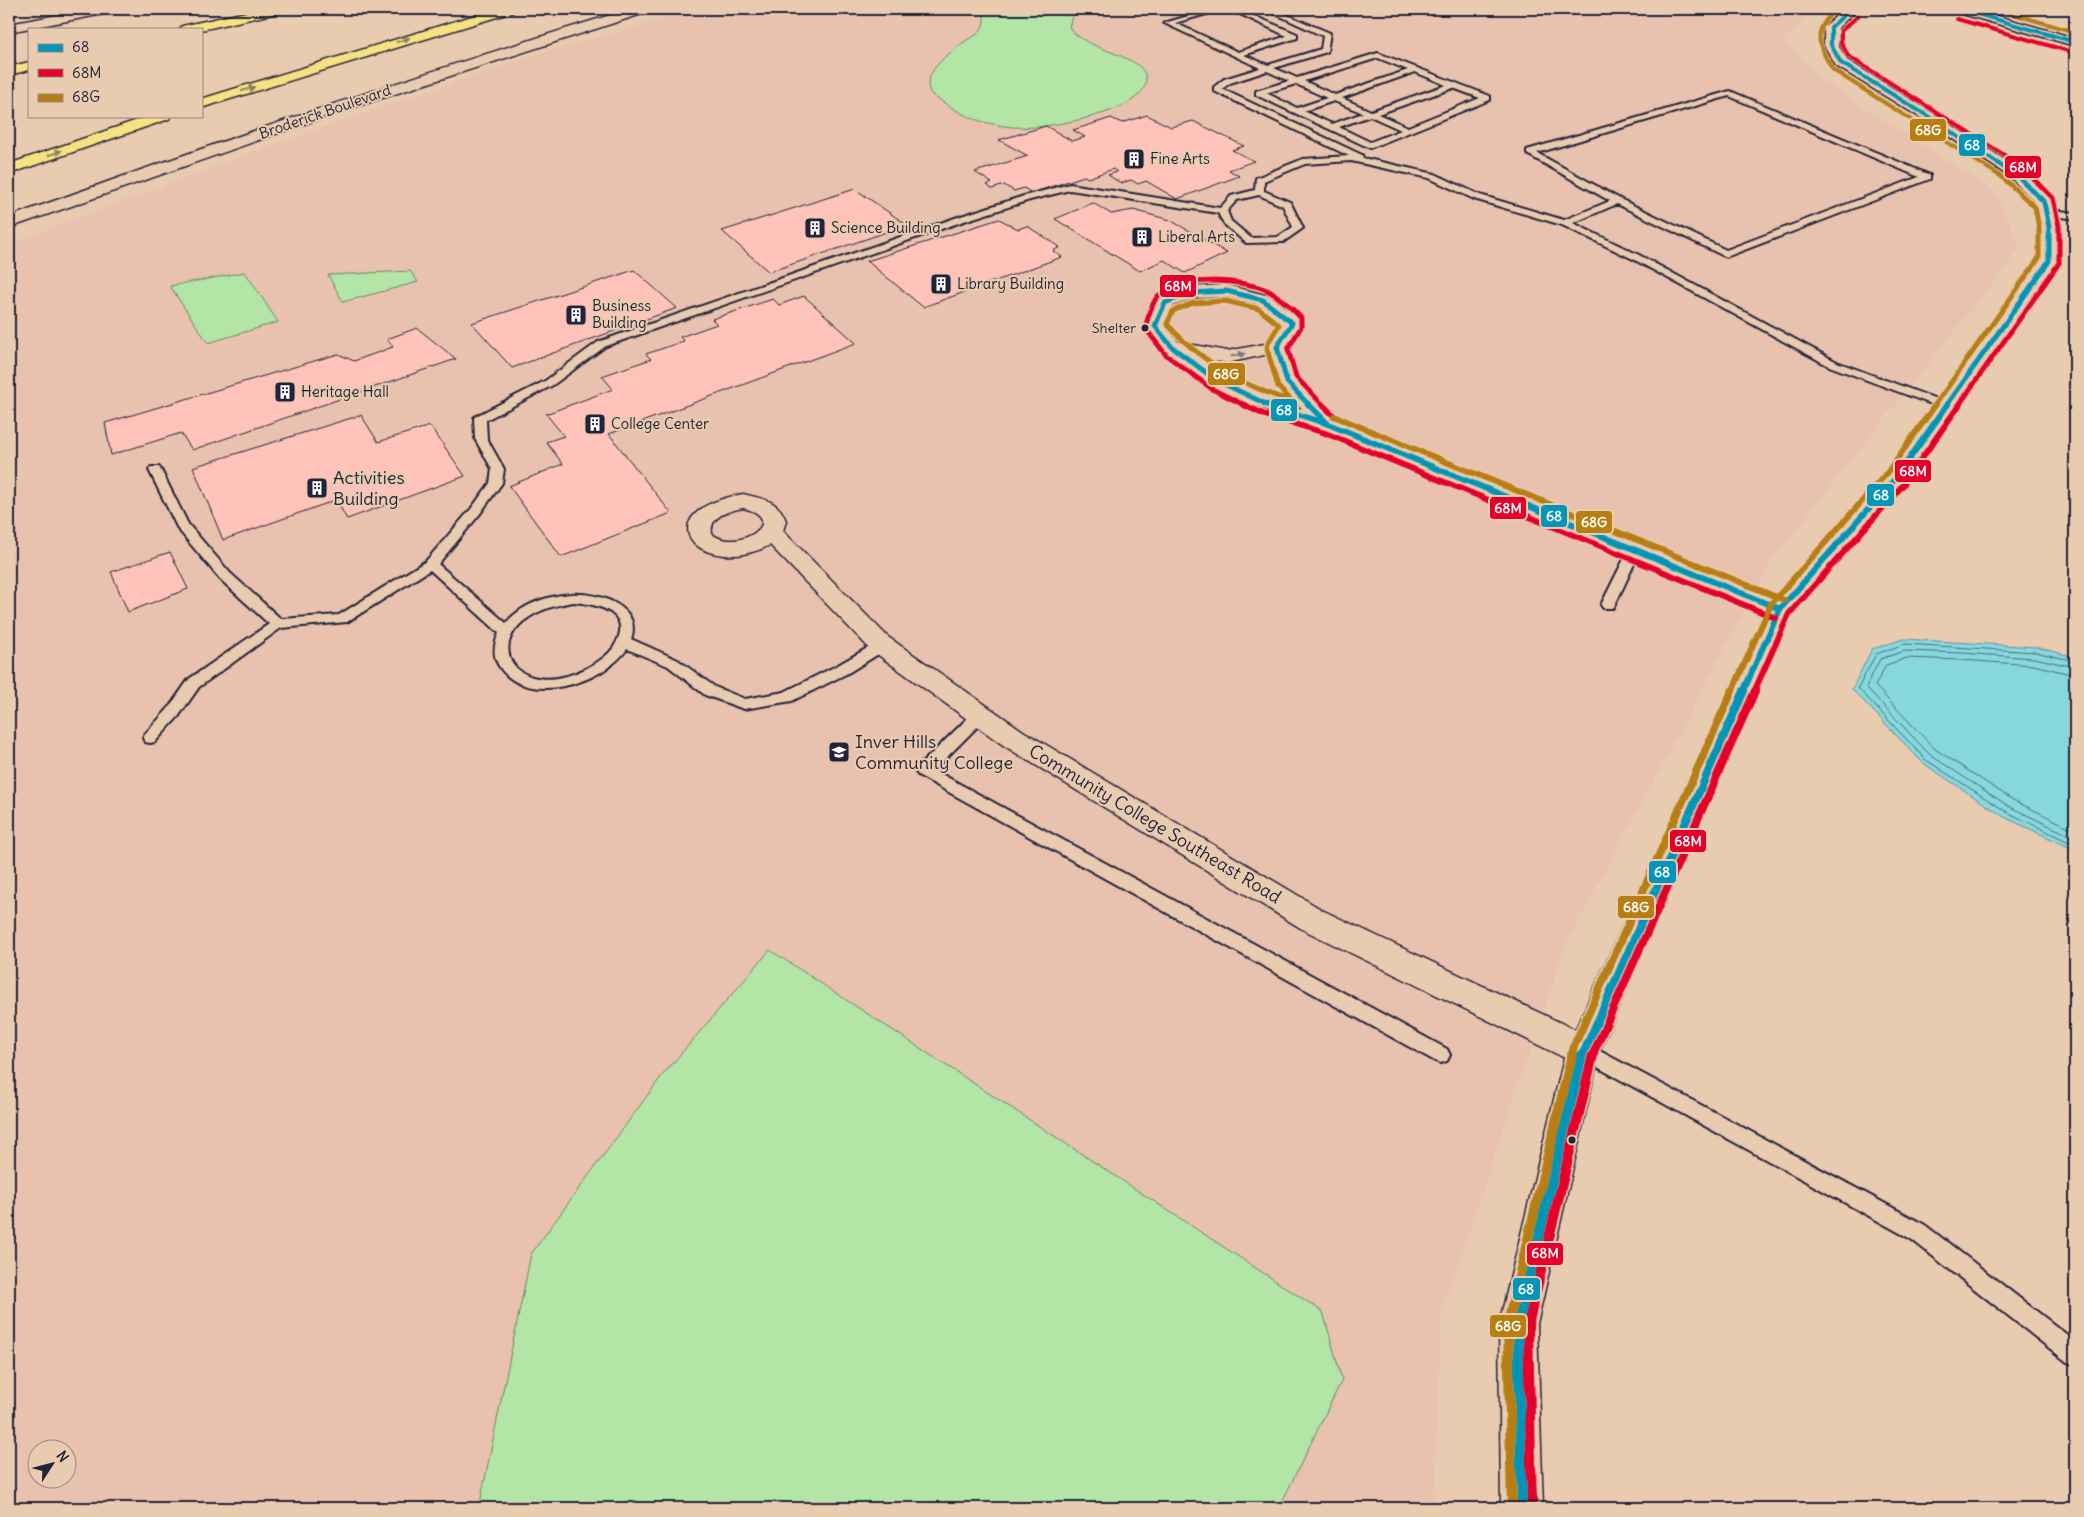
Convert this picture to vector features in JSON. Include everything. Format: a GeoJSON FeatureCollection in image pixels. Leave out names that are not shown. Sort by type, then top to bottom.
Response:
{"type":"FeatureCollection","features":[{"type":"Feature","properties":{"kind":"highway"},"geometry":{"type":"LineString","coordinates":[[192,28],[277,9]]}},
{"type":"Feature","properties":{"kind":"highway"},"geometry":{"type":"LineString","coordinates":[[202,104],[508,9]]}},
{"type":"Feature","properties":{"kind":"highway"},"geometry":{"type":"LineString","coordinates":[[9,71],[28,66]]}},
{"type":"Feature","properties":{"kind":"highway"},"geometry":{"type":"LineString","coordinates":[[9,169],[158,118]]}},
{"type":"Feature","properties":{"kind":"street"},"geometry":{"type":"LineString","coordinates":[[9,28],[109,9]]}},
{"type":"Feature","properties":{"kind":"street","name":"Broderick Boulevard"},"geometry":{"type":"LineString","coordinates":[[9,223],[290,123],[491,56],[643,9]]}},
{"type":"Feature","properties":{"kind":"street"},"geometry":{"type":"LineString","coordinates":[[1522,1508],[1518,1324],[1583,1050],[1780,609],[1894,479],[2049,261],[2049,227],[2044,202],[2016,174],[1926,115],[1841,63],[1831,45],[1831,27],[1850,9]]}},
{"type":"Feature","properties":{"kind":"street"},"geometry":{"type":"LineString","coordinates":[[1960,9],[2075,42]]}},
{"type":"Feature","properties":{"kind":"street"},"geometry":{"type":"LineString","coordinates":[[1172,347],[1227,357],[1277,346],[1292,323],[1263,300],[1226,291],[1191,292],[1165,303],[1155,326],[1172,347],[1216,380],[1268,405],[1328,424],[1780,609]]}},
{"type":"Feature","properties":{"kind":"street"},"geometry":{"type":"LineString","coordinates":[[1277,346],[1288,382],[1328,424]]}},
{"type":"Feature","properties":{"kind":"street","name":"Community College Southeast Road"},"geometry":{"type":"LineString","coordinates":[[771,532],[883,645],[1013,738],[1314,920],[1583,1050]]}},
{"type":"Feature","properties":{"kind":"lane"},"geometry":{"type":"LineString","coordinates":[[1220,9],[1168,23],[1408,130]]}},
{"type":"Feature","properties":{"kind":"lane"},"geometry":{"type":"LineString","coordinates":[[1232,9],[1294,36],[1237,55]]}},
{"type":"Feature","properties":{"kind":"lane"},"geometry":{"type":"LineString","coordinates":[[1268,9],[1327,35],[1324,50],[1227,81],[1217,89],[1374,164]]}},
{"type":"Feature","properties":{"kind":"lane"},"geometry":{"type":"LineString","coordinates":[[1378,55],[1415,70],[1488,98],[1370,146],[1259,93],[1378,55]]}},
{"type":"Feature","properties":{"kind":"lane"},"geometry":{"type":"LineString","coordinates":[[1296,111],[1415,70]]}},
{"type":"Feature","properties":{"kind":"lane"},"geometry":{"type":"LineString","coordinates":[[1332,128],[1453,84]]}},
{"type":"Feature","properties":{"kind":"lane"},"geometry":{"type":"LineString","coordinates":[[1565,223],[1617,201],[1726,254],[1927,177],[1730,93],[1530,152],[1617,201]]}},
{"type":"Feature","properties":{"kind":"lane"},"geometry":{"type":"LineString","coordinates":[[1260,192],[1259,180],[1303,162],[1351,158],[1432,176],[1477,197],[1565,223],[1636,257],[1833,364],[1946,406]]}},
{"type":"Feature","properties":{"kind":"lane"},"geometry":{"type":"LineString","coordinates":[[150,738],[173,713],[194,682],[278,624],[342,620],[431,564],[496,483],[498,469],[481,439],[480,418],[549,383],[602,344],[961,219],[1070,186],[1222,211]]}},
{"type":"Feature","properties":{"kind":"lane"},"geometry":{"type":"LineString","coordinates":[[1260,192],[1286,204],[1298,228],[1280,240],[1249,241],[1227,222],[1222,211],[1234,198],[1260,192]]}},
{"type":"Feature","properties":{"kind":"lane"},"geometry":{"type":"LineString","coordinates":[[2046,212],[2075,216]]}},
{"type":"Feature","properties":{"kind":"lane"},"geometry":{"type":"LineString","coordinates":[[155,470],[182,526],[225,576],[278,624]]}},
{"type":"Feature","properties":{"kind":"lane"},"geometry":{"type":"LineString","coordinates":[[1608,604],[1635,549]]}},
{"type":"Feature","properties":{"kind":"lane"},"geometry":{"type":"LineString","coordinates":[[431,564],[506,632]]}},
{"type":"Feature","properties":{"kind":"lane"},"geometry":{"type":"LineString","coordinates":[[573,598],[592,598],[608,603],[620,612],[626,624],[624,642],[619,651],[605,664],[587,674],[566,681],[544,682],[525,679],[510,671],[502,659],[501,652],[506,632],[518,618],[534,608],[547,603],[573,598]]}},
{"type":"Feature","properties":{"kind":"lane"},"geometry":{"type":"LineString","coordinates":[[624,642],[673,663],[710,691],[744,704],[787,697],[843,669],[883,645]]}},
{"type":"Feature","properties":{"kind":"lane"},"geometry":{"type":"LineString","coordinates":[[980,715],[923,771],[1441,1054]]}},
{"type":"Feature","properties":{"kind":"lane"},"geometry":{"type":"LineString","coordinates":[[1583,1050],[1918,1232],[2075,1354]]}},
{"type":"Feature","properties":{"kind":"shaded area","name":"Inver Hills Community College"},"geometry":{"type":"Polygon","coordinates":[[[700,9],[1815,9],[1784,39],[1821,80],[1995,191],[2020,249],[1773,559],[1565,946],[1441,1315],[1434,1508],[9,1508],[9,244],[278,143],[533,55],[700,9]]]}},
{"type":"Feature","properties":{"kind":"green space"},"geometry":{"type":"Polygon","coordinates":[[[982,9],[1072,9],[1073,13],[1069,27],[1076,35],[1098,47],[1132,61],[1140,67],[1145,74],[1145,87],[1136,97],[1122,106],[1083,119],[1064,123],[1035,127],[1014,127],[984,122],[968,116],[932,95],[928,88],[929,80],[937,65],[944,58],[980,31],[984,20],[982,9]]]}},
{"type":"Feature","properties":{"kind":"green space"},"geometry":{"type":"Polygon","coordinates":[[[410,271],[418,282],[343,302],[328,275],[410,271]]]}},
{"type":"Feature","properties":{"kind":"green space"},"geometry":{"type":"Polygon","coordinates":[[[245,272],[278,322],[208,343],[170,286],[245,272]]]}},
{"type":"Feature","properties":{"kind":"green space"},"geometry":{"type":"Polygon","coordinates":[[[770,950],[1323,1312],[1342,1380],[1279,1508],[479,1508],[531,1254],[661,1077],[770,950]]]}},
{"type":"Feature","properties":{"kind":"water"},"geometry":{"type":"Polygon","coordinates":[[[1904,639],[2036,647],[2075,657],[2075,850],[2004,817],[1923,763],[1852,689],[1872,649],[1904,639]]]}},
{"type":"Feature","properties":{"kind":"building","name":"Fine Arts"},"geometry":{"type":"Polygon","coordinates":[[[1147,115],[1171,127],[1193,121],[1244,146],[1232,150],[1254,161],[1229,170],[1239,176],[1177,199],[1146,181],[1138,184],[1131,180],[1121,183],[1108,175],[1117,172],[1113,169],[1088,178],[1084,176],[1032,193],[1024,188],[1014,191],[1004,185],[992,189],[987,185],[992,183],[975,172],[1028,156],[999,140],[1046,126],[1072,141],[1085,137],[1073,130],[1111,118],[1122,123],[1147,115]]]}},
{"type":"Feature","properties":{"kind":"building","name":"Science Building"},"geometry":{"type":"Polygon","coordinates":[[[855,189],[907,225],[769,272],[722,231],[855,189]]]}},
{"type":"Feature","properties":{"kind":"building","name":"Liberal Arts"},"geometry":{"type":"Polygon","coordinates":[[[1093,203],[1111,214],[1133,210],[1170,220],[1227,253],[1185,273],[1164,260],[1140,271],[1055,219],[1093,203]]]}},
{"type":"Feature","properties":{"kind":"building","name":"Library Building"},"geometry":{"type":"Polygon","coordinates":[[[999,219],[1018,229],[1027,226],[1060,247],[1053,251],[1062,257],[923,307],[867,261],[999,219]]]}},
{"type":"Feature","properties":{"kind":"building","name":"Business Building"},"geometry":{"type":"Polygon","coordinates":[[[634,270],[677,308],[512,368],[472,323],[634,270]]]}},
{"type":"Feature","properties":{"kind":"building","name":"College Center"},"geometry":{"type":"Polygon","coordinates":[[[804,296],[856,343],[609,434],[671,513],[561,557],[509,486],[563,464],[546,442],[564,436],[546,414],[613,389],[602,376],[651,359],[646,354],[684,341],[680,337],[717,324],[712,319],[773,299],[779,305],[804,296]]]}},
{"type":"Feature","properties":{"kind":"building","name":"Heritage Hall"},"geometry":{"type":"Polygon","coordinates":[[[417,328],[456,359],[192,450],[181,433],[111,455],[105,423],[338,354],[354,361],[393,347],[387,339],[417,328]]]}},
{"type":"Feature","properties":{"kind":"building","name":"Activities Building"},"geometry":{"type":"Polygon","coordinates":[[[361,415],[378,442],[430,426],[465,476],[347,519],[336,500],[223,540],[193,467],[361,415]]]}},
{"type":"Feature","properties":{"kind":"building"},"geometry":{"type":"Polygon","coordinates":[[[170,552],[188,589],[128,612],[111,572],[170,552]]]}},
{"type":"Feature","properties":{"kind":"transit line","name":"68G"},"geometry":{"type":"LineString","coordinates":[[1512,1508],[1508,1323],[1574,1046],[1771,604],[1887,473],[2039,258],[2039,228],[2035,207],[2010,182],[1833,70],[1824,54],[1820,41],[1820,29],[1826,17],[1836,9]]}},
{"type":"Feature","properties":{"kind":"transit line","name":"68"},"geometry":{"type":"LineString","coordinates":[[1522,1508],[1518,1324],[1583,1050],[1780,609],[1895,479],[2049,261],[2049,227],[2044,202],[2016,174],[1926,115],[1841,63],[1831,45],[1831,27],[1851,9]]}},
{"type":"Feature","properties":{"kind":"transit line","name":"68"},"geometry":{"type":"LineString","coordinates":[[1960,9],[2075,42]]}},
{"type":"Feature","properties":{"kind":"transit line","name":"68G"},"geometry":{"type":"LineString","coordinates":[[1995,9],[2075,32]]}},
{"type":"Feature","properties":{"kind":"transit line","name":"68M"},"geometry":{"type":"LineString","coordinates":[[1532,1508],[1528,1325],[1593,1053],[1789,614],[1903,485],[2059,263],[2059,226],[2053,198],[2023,167],[1848,56],[1841,42],[1841,31],[1858,16]]}},
{"type":"Feature","properties":{"kind":"transit line","name":"68M"},"geometry":{"type":"LineString","coordinates":[[1957,19],[2072,52]]}},
{"type":"Feature","properties":{"kind":"transit line","name":"68M"},"geometry":{"type":"LineString","coordinates":[[1334,416],[1296,377],[1288,349],[1301,327],[1301,318],[1277,296],[1257,287],[1243,284],[1211,282],[1180,286],[1167,290],[1157,297],[1145,328],[1166,355],[1212,389],[1265,415],[1325,433],[1776,618]]}},
{"type":"Feature","properties":{"kind":"transit line","name":"68"},"geometry":{"type":"LineString","coordinates":[[1226,291],[1263,300],[1292,323],[1277,347],[1287,382],[1328,424],[1268,405],[1216,380],[1172,347],[1155,326],[1165,303],[1191,293],[1226,291]]}},
{"type":"Feature","properties":{"kind":"transit line","name":"68G"},"geometry":{"type":"LineString","coordinates":[[1225,301],[1259,309],[1279,325],[1268,343],[1267,349],[1278,387],[1293,402],[1258,389],[1224,372],[1193,351],[1167,324],[1173,311],[1193,303],[1225,301]]}},
{"type":"Feature","properties":{"kind":"transit line","name":"68G"},"geometry":{"type":"LineString","coordinates":[[1334,416],[1784,600]]}},
{"type":"Feature","properties":{"kind":"transit line","name":"68"},"geometry":{"type":"LineString","coordinates":[[1328,424],[1780,609]]}},
{"type":"Feature","properties":{"kind":"place","name":"Fine Arts"},"geometry":{"type":"Point","coordinates":[1134,159]}},
{"type":"Feature","properties":{"kind":"place","name":"Science Building"},"geometry":{"type":"Point","coordinates":[815,228]}},
{"type":"Feature","properties":{"kind":"place","name":"Liberal Arts"},"geometry":{"type":"Point","coordinates":[1142,237]}},
{"type":"Feature","properties":{"kind":"place","name":"Library Building"},"geometry":{"type":"Point","coordinates":[941,284]}},
{"type":"Feature","properties":{"kind":"place","name":"Business Building"},"geometry":{"type":"Point","coordinates":[576,315]}},
{"type":"Feature","properties":{"kind":"place","name":"Shelter"},"geometry":{"type":"Point","coordinates":[1145,328]}},
{"type":"Feature","properties":{"kind":"place","name":"Heritage Hall"},"geometry":{"type":"Point","coordinates":[285,392]}},
{"type":"Feature","properties":{"kind":"place","name":"College Center"},"geometry":{"type":"Point","coordinates":[595,424]}},
{"type":"Feature","properties":{"kind":"place","name":"Activities Building"},"geometry":{"type":"Point","coordinates":[317,488]}},
{"type":"Feature","properties":{"kind":"place","name":"Inver Hills Community College"},"geometry":{"type":"Point","coordinates":[839,752]}}]}
